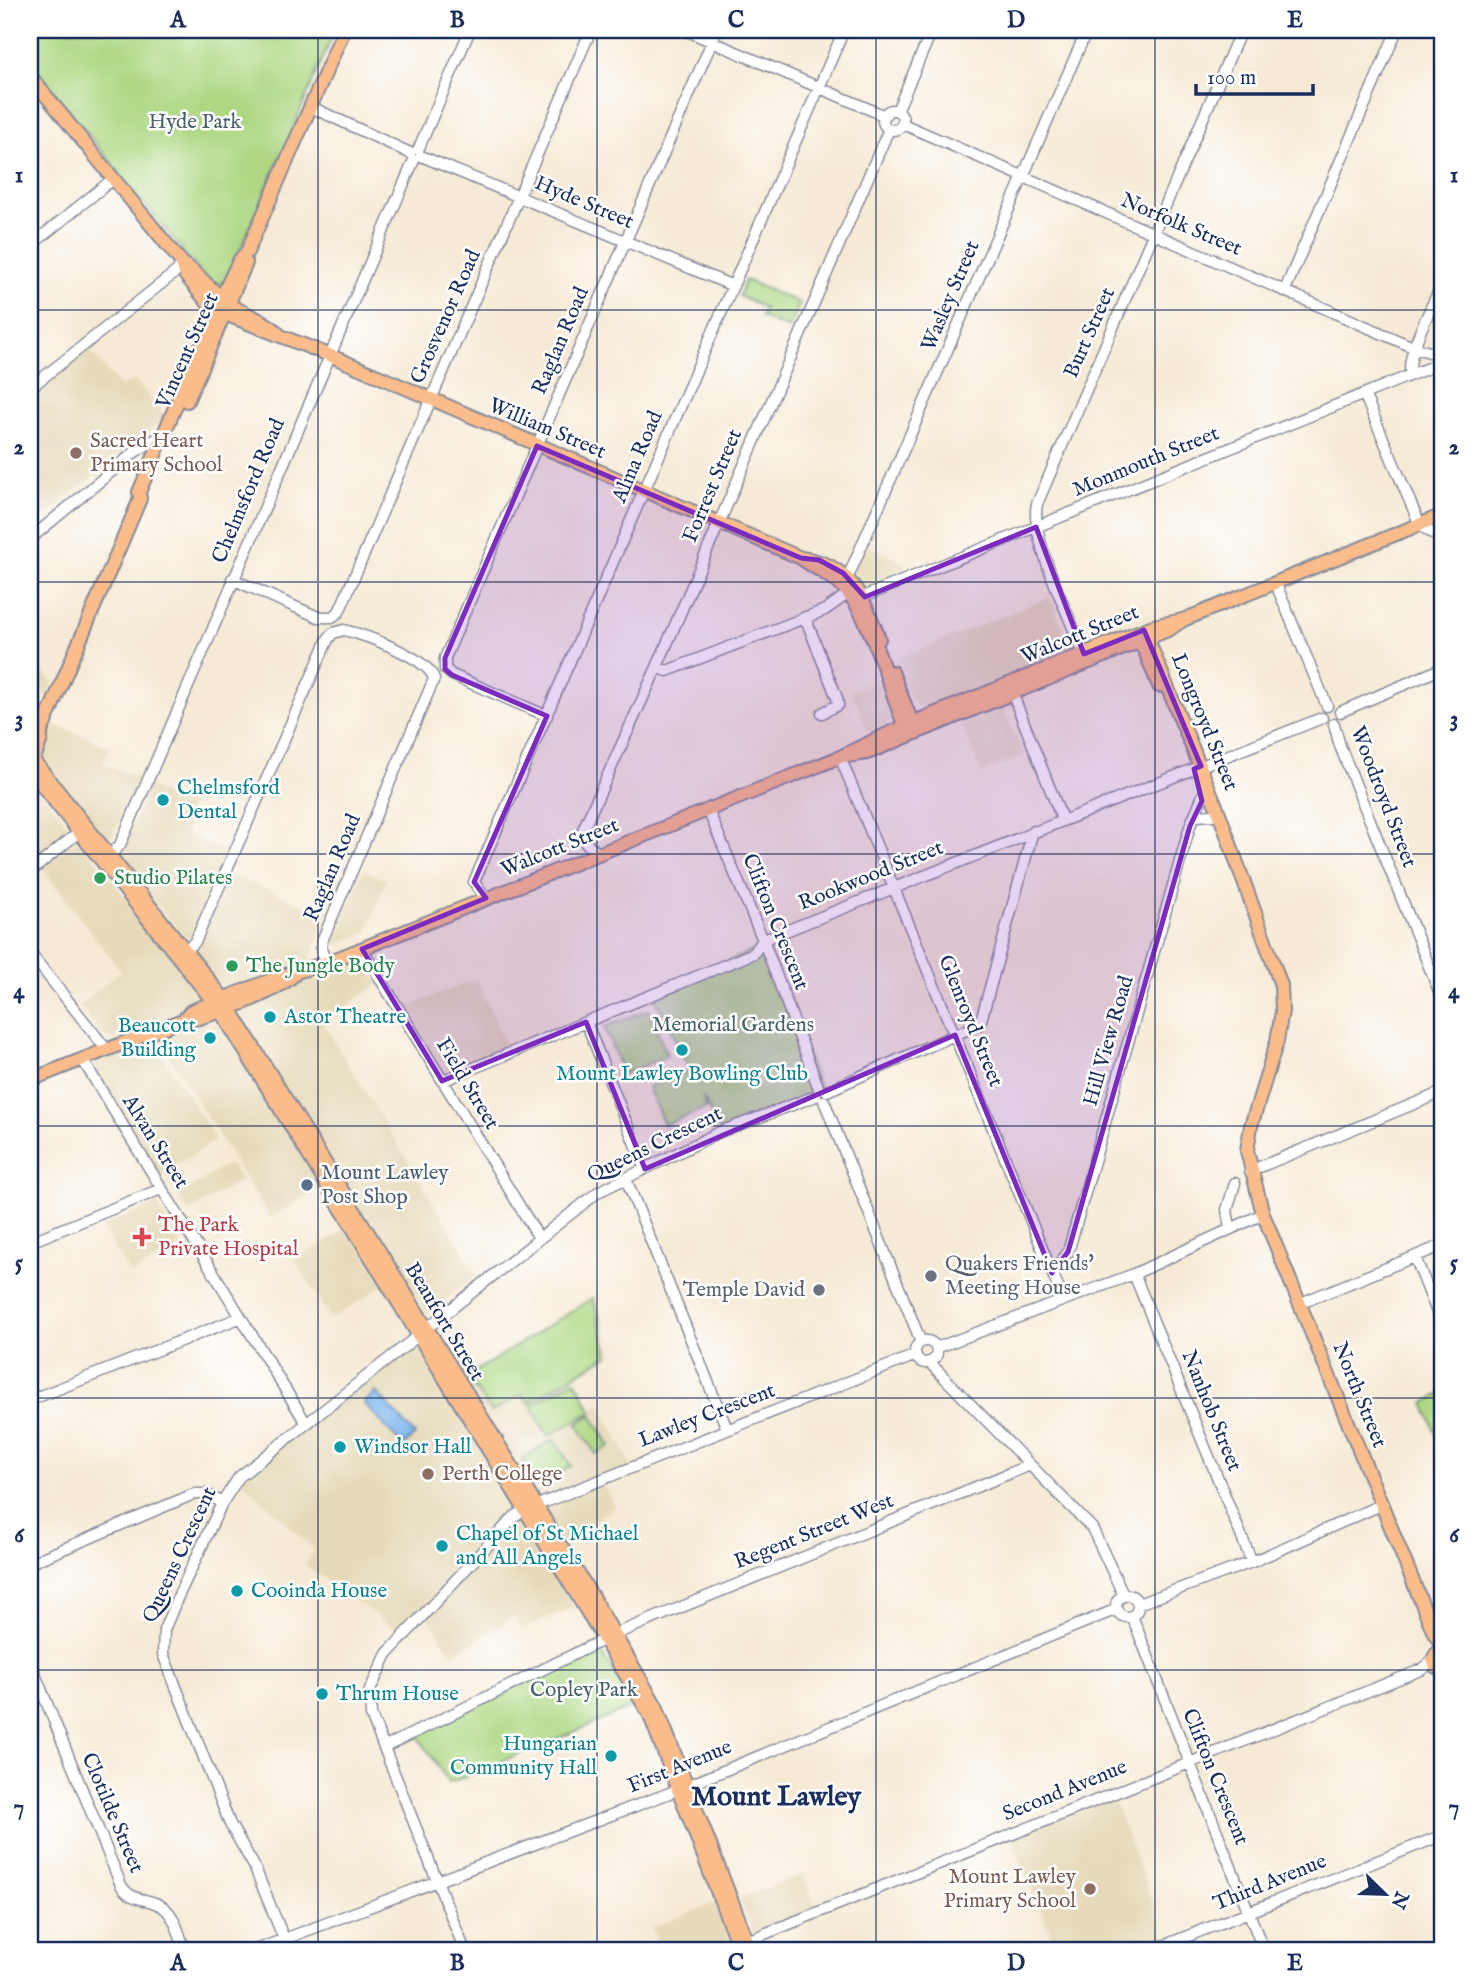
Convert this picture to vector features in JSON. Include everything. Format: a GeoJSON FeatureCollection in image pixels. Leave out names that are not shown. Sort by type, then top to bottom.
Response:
{"type":"FeatureCollection","features":[{"type":"Feature","properties":{"kind":"main road","name":"Vincent Street"},"geometry":{"type":"LineString","coordinates":[[31,762],[41,739],[35,735],[140,499],[139,492],[164,434],[223,307],[246,265],[247,252],[344,30]]}},
{"type":"Feature","properties":{"kind":"main road","name":"William Street"},"geometry":{"type":"LineString","coordinates":[[30,76],[182,263],[186,276],[223,307],[270,324],[278,333],[801,558],[849,593],[861,614],[910,729]]}},
{"type":"Feature","properties":{"kind":"main road","name":"Vincent Street"},"geometry":{"type":"LineString","coordinates":[[140,499],[146,495],[223,307]]}},
{"type":"Feature","properties":{"kind":"main road","name":"Walcott Street"},"geometry":{"type":"LineString","coordinates":[[30,1080],[184,1020],[191,1012],[222,1005],[282,985],[295,975],[840,757],[867,753],[910,729],[1443,515]]}},
{"type":"Feature","properties":{"kind":"main road","name":"William Street"},"geometry":{"type":"LineString","coordinates":[[801,558],[819,560],[848,577],[863,597],[910,729]]}},
{"type":"Feature","properties":{"kind":"main road","name":"Walcott Street"},"geometry":{"type":"LineString","coordinates":[[1010,689],[1084,654],[1143,637]]}},
{"type":"Feature","properties":{"kind":"main road","name":"Longroyd Street"},"geometry":{"type":"LineString","coordinates":[[1143,637],[1223,830],[1281,985],[1282,1011],[1277,1041],[1251,1126],[1247,1151],[1250,1171]]}},
{"type":"Feature","properties":{"kind":"main road","name":"Beaufort Street"},"geometry":{"type":"LineString","coordinates":[[31,762],[222,1005]]}},
{"type":"Feature","properties":{"kind":"main road","name":"Beaufort Street"},"geometry":{"type":"LineString","coordinates":[[31,762],[79,832],[104,856],[185,950],[222,1005],[423,1332],[524,1511]]}},
{"type":"Feature","properties":{"kind":"main road","name":"Longroyd Street"},"geometry":{"type":"LineString","coordinates":[[1197,767],[1213,815],[1223,830]]}},
{"type":"Feature","properties":{"kind":"main road","name":"North Street"},"geometry":{"type":"LineString","coordinates":[[1250,1171],[1263,1214],[1434,1633],[1440,1661]]}},
{"type":"Feature","properties":{"kind":"main road","name":"Beaufort Street"},"geometry":{"type":"LineString","coordinates":[[423,1332],[524,1511],[656,1706],[744,1947]]}},
{"type":"Feature","properties":{"kind":"street","name":"Chelmsford Road"},"geometry":{"type":"LineString","coordinates":[[104,856],[121,838],[470,30]]}},
{"type":"Feature","properties":{"kind":"street","name":"Grosvenor Road"},"geometry":{"type":"LineString","coordinates":[[232,579],[317,617],[332,617],[341,608],[592,30]]}},
{"type":"Feature","properties":{"kind":"street"},"geometry":{"type":"LineString","coordinates":[[685,30],[884,116],[897,111],[932,30]]}},
{"type":"Feature","properties":{"kind":"street","name":"Raglan Road"},"geometry":{"type":"LineString","coordinates":[[547,716],[445,669],[445,658],[717,30]]}},
{"type":"Feature","properties":{"kind":"street","name":"Alma Road"},"geometry":{"type":"LineString","coordinates":[[485,898],[474,881],[844,30]]}},
{"type":"Feature","properties":{"kind":"street","name":"Wasley Street"},"geometry":{"type":"LineString","coordinates":[[848,577],[1087,30]]}},
{"type":"Feature","properties":{"kind":"street","name":"Burt Street"},"geometry":{"type":"LineString","coordinates":[[1084,654],[1034,516],[1041,493],[1241,30]]}},
{"type":"Feature","properties":{"kind":"street"},"geometry":{"type":"LineString","coordinates":[[1285,290],[1397,30]]}},
{"type":"Feature","properties":{"kind":"street","name":"Hyde Street"},"geometry":{"type":"LineString","coordinates":[[310,107],[416,155],[733,286]]}},
{"type":"Feature","properties":{"kind":"street"},"geometry":{"type":"LineString","coordinates":[[884,116],[885,126],[897,129],[903,124],[901,114],[897,111]]}},
{"type":"Feature","properties":{"kind":"street","name":"Norfolk Street"},"geometry":{"type":"LineString","coordinates":[[903,124],[1415,348],[1437,354],[1443,362]]}},
{"type":"Feature","properties":{"kind":"street","name":"Forrest Street"},"geometry":{"type":"LineString","coordinates":[[598,853],[585,842],[581,834],[657,667],[889,129]]}},
{"type":"Feature","properties":{"kind":"street"},"geometry":{"type":"LineString","coordinates":[[30,246],[113,179]]}},
{"type":"Feature","properties":{"kind":"street"},"geometry":{"type":"LineString","coordinates":[[30,388],[177,271],[182,263]]}},
{"type":"Feature","properties":{"kind":"street"},"geometry":{"type":"LineString","coordinates":[[1411,375],[1408,367],[1443,281]]}},
{"type":"Feature","properties":{"kind":"street","name":"Monmouth Street"},"geometry":{"type":"LineString","coordinates":[[863,597],[1366,396],[1443,362]]}},
{"type":"Feature","properties":{"kind":"street"},"geometry":{"type":"LineString","coordinates":[[1366,396],[1420,524],[1443,540]]}},
{"type":"Feature","properties":{"kind":"street"},"geometry":{"type":"LineString","coordinates":[[30,539],[141,448],[164,434]]}},
{"type":"Feature","properties":{"kind":"street"},"geometry":{"type":"LineString","coordinates":[[141,448],[148,455],[151,464]]}},
{"type":"Feature","properties":{"kind":"street","name":"Woodroyd Street"},"geometry":{"type":"LineString","coordinates":[[1275,582],[1327,706]]}},
{"type":"Feature","properties":{"kind":"street"},"geometry":{"type":"LineString","coordinates":[[657,667],[667,671],[825,610],[849,593]]}},
{"type":"Feature","properties":{"kind":"street"},"geometry":{"type":"LineString","coordinates":[[805,617],[837,698],[838,705],[822,713]]}},
{"type":"Feature","properties":{"kind":"street","name":"Raglan Road"},"geometry":{"type":"LineString","coordinates":[[185,950],[195,942],[328,639],[339,630],[348,631],[421,661],[432,672],[432,687],[322,941],[321,949],[326,963]]}},
{"type":"Feature","properties":{"kind":"street"},"geometry":{"type":"LineString","coordinates":[[1340,712],[1443,668]]}},
{"type":"Feature","properties":{"kind":"street"},"geometry":{"type":"LineString","coordinates":[[1010,689],[1062,819]]}},
{"type":"Feature","properties":{"kind":"street"},"geometry":{"type":"LineString","coordinates":[[1327,706],[1333,706],[1340,712],[1339,720],[1334,724],[1325,723],[1322,718],[1322,711],[1327,706]]}},
{"type":"Feature","properties":{"kind":"street","name":"Rookwood Street"},"geometry":{"type":"LineString","coordinates":[[442,1081],[754,953],[763,940],[1322,718]]}},
{"type":"Feature","properties":{"kind":"street","name":"Woodroyd Street"},"geometry":{"type":"LineString","coordinates":[[1334,724],[1340,746],[1443,1001]]}},
{"type":"Feature","properties":{"kind":"street","name":"Glenroyd Street"},"geometry":{"type":"LineString","coordinates":[[840,757],[1063,1299]]}},
{"type":"Feature","properties":{"kind":"street","name":"Hill View Road"},"geometry":{"type":"LineString","coordinates":[[1052,1272],[1068,1252],[1204,793]]}},
{"type":"Feature","properties":{"kind":"street","name":"Clifton Crescent"},"geometry":{"type":"LineString","coordinates":[[708,810],[763,940],[821,1094],[921,1342]]}},
{"type":"Feature","properties":{"kind":"street"},"geometry":{"type":"LineString","coordinates":[[1195,816],[1213,815]]}},
{"type":"Feature","properties":{"kind":"street","name":"Queens Crescent"},"geometry":{"type":"LineString","coordinates":[[284,1939],[254,1867],[230,1824],[163,1654],[164,1630],[222,1503],[248,1469],[598,1192],[720,1132],[821,1094],[980,1024],[1033,831]]}},
{"type":"Feature","properties":{"kind":"street"},"geometry":{"type":"LineString","coordinates":[[30,872],[79,832]]}},
{"type":"Feature","properties":{"kind":"street","name":"Field Street"},"geometry":{"type":"LineString","coordinates":[[362,949],[539,1238]]}},
{"type":"Feature","properties":{"kind":"street"},"geometry":{"type":"LineString","coordinates":[[30,953],[107,1050]]}},
{"type":"Feature","properties":{"kind":"street"},"geometry":{"type":"LineString","coordinates":[[586,1022],[645,1169]]}},
{"type":"Feature","properties":{"kind":"street","name":"Alvan Street"},"geometry":{"type":"LineString","coordinates":[[82,1059],[306,1423]]}},
{"type":"Feature","properties":{"kind":"street"},"geometry":{"type":"LineString","coordinates":[[1250,1171],[1443,1092]]}},
{"type":"Feature","properties":{"kind":"street"},"geometry":{"type":"LineString","coordinates":[[626,1179],[727,1429]]}},
{"type":"Feature","properties":{"kind":"street"},"geometry":{"type":"LineString","coordinates":[[1230,1227],[1227,1210],[1235,1183]]}},
{"type":"Feature","properties":{"kind":"street"},"geometry":{"type":"LineString","coordinates":[[30,1242],[161,1189]]}},
{"type":"Feature","properties":{"kind":"street"},"geometry":{"type":"LineString","coordinates":[[936,1348],[1134,1274],[1230,1227],[1263,1214]]}},
{"type":"Feature","properties":{"kind":"street"},"geometry":{"type":"LineString","coordinates":[[1301,1303],[1443,1245]]}},
{"type":"Feature","properties":{"kind":"street"},"geometry":{"type":"LineString","coordinates":[[1415,1256],[1443,1327]]}},
{"type":"Feature","properties":{"kind":"street","name":"Nanhob Street"},"geometry":{"type":"LineString","coordinates":[[1134,1274],[1252,1562]]}},
{"type":"Feature","properties":{"kind":"street"},"geometry":{"type":"LineString","coordinates":[[30,1400],[239,1318]]}},
{"type":"Feature","properties":{"kind":"street"},"geometry":{"type":"LineString","coordinates":[[929,1362],[936,1356],[936,1348],[928,1341],[921,1342],[916,1348],[916,1355],[921,1361],[929,1362],[1092,1528],[1124,1596]]}},
{"type":"Feature","properties":{"kind":"street","name":"Lawley Crescent"},"geometry":{"type":"LineString","coordinates":[[466,1951],[368,1704],[374,1678],[384,1659],[524,1511],[916,1355]]}},
{"type":"Feature","properties":{"kind":"street","name":"Regent Street West"},"geometry":{"type":"LineString","coordinates":[[385,1747],[609,1637],[1030,1465]]}},
{"type":"Feature","properties":{"kind":"street"},"geometry":{"type":"LineString","coordinates":[[30,1563],[194,1494],[207,1494],[222,1503]]}},
{"type":"Feature","properties":{"kind":"street"},"geometry":{"type":"LineString","coordinates":[[1138,1604],[1133,1597],[1124,1596],[1119,1600],[1117,1609],[1121,1615],[1132,1615],[1138,1604],[1252,1562],[1383,1504]]}},
{"type":"Feature","properties":{"kind":"street","name":"First Avenue"},"geometry":{"type":"LineString","coordinates":[[253,1951],[684,1787],[1117,1609]]}},
{"type":"Feature","properties":{"kind":"street","name":"Clifton Crescent"},"geometry":{"type":"LineString","coordinates":[[1132,1615],[1264,1951]]}},
{"type":"Feature","properties":{"kind":"street","name":"Second Avenue"},"geometry":{"type":"LineString","coordinates":[[722,1951],[744,1947],[1188,1761],[1440,1661]]}},
{"type":"Feature","properties":{"kind":"street","name":"Clotilde Street"},"geometry":{"type":"LineString","coordinates":[[30,1662],[121,1885],[130,1896],[163,1906],[169,1912],[185,1951]]}},
{"type":"Feature","properties":{"kind":"street","name":"Third Avenue"},"geometry":{"type":"LineString","coordinates":[[1150,1951],[1443,1835]]}},
{"type":"Feature","properties":{"kind":"highlighted area"},"geometry":{"type":"Polygon","coordinates":[[[537,446],[801,558],[819,560],[843,573],[865,597],[1036,527],[1084,654],[1144,630],[1201,766],[1194,769],[1202,801],[1190,826],[1068,1252],[1052,1273],[955,1035],[645,1169],[586,1022],[442,1081],[362,949],[486,898],[474,882],[547,716],[452,675],[445,669],[445,658],[537,446]]]}},
{"type":"Feature","properties":{"kind":"shaded area","name":"Sacred Heart Primary School"},"geometry":{"type":"Polygon","coordinates":[[[84,343],[120,387],[134,379],[164,415],[161,422],[30,527],[30,388],[84,343]]]}},
{"type":"Feature","properties":{"kind":"shaded area"},"geometry":{"type":"Polygon","coordinates":[[[865,544],[902,562],[909,578],[870,594],[853,570],[865,544]]]}},
{"type":"Feature","properties":{"kind":"shaded area"},"geometry":{"type":"Polygon","coordinates":[[[1050,597],[1071,651],[926,709],[913,703],[895,660],[1050,597]]]}},
{"type":"Feature","properties":{"kind":"shaded area"},"geometry":{"type":"Polygon","coordinates":[[[30,656],[53,682],[46,697],[30,680],[30,656]]]}},
{"type":"Feature","properties":{"kind":"shaded area"},"geometry":{"type":"Polygon","coordinates":[[[877,680],[892,715],[888,723],[868,732],[851,691],[877,680]]]}},
{"type":"Feature","properties":{"kind":"shaded area"},"geometry":{"type":"Polygon","coordinates":[[[30,686],[44,704],[30,734],[30,686]]]}},
{"type":"Feature","properties":{"kind":"shaded area"},"geometry":{"type":"Polygon","coordinates":[[[1003,708],[1024,755],[982,773],[962,726],[1003,708]]]}},
{"type":"Feature","properties":{"kind":"shaded area"},"geometry":{"type":"Polygon","coordinates":[[[52,723],[110,747],[103,764],[140,779],[111,840],[106,842],[38,761],[52,723]]]}},
{"type":"Feature","properties":{"kind":"shaded area"},"geometry":{"type":"Polygon","coordinates":[[[30,776],[70,829],[66,839],[61,835],[34,857],[30,852],[30,776]]]}},
{"type":"Feature","properties":{"kind":"shaded area"},"geometry":{"type":"Polygon","coordinates":[[[149,787],[192,805],[186,818],[190,821],[185,834],[229,853],[193,935],[187,940],[117,858],[149,787]]]}},
{"type":"Feature","properties":{"kind":"shaded area"},"geometry":{"type":"Polygon","coordinates":[[[80,841],[205,996],[202,1003],[110,1039],[103,1036],[79,1005],[121,971],[43,869],[70,844],[80,841]]]}},
{"type":"Feature","properties":{"kind":"shaded area"},"geometry":{"type":"Polygon","coordinates":[[[363,870],[386,880],[367,932],[333,946],[363,870]]]}},
{"type":"Feature","properties":{"kind":"shaded area"},"geometry":{"type":"Polygon","coordinates":[[[230,874],[327,915],[309,961],[230,993],[224,992],[194,953],[230,874]]]}},
{"type":"Feature","properties":{"kind":"shaded area"},"geometry":{"type":"Polygon","coordinates":[[[351,961],[360,961],[368,967],[379,984],[323,1023],[477,1274],[426,1314],[380,1246],[239,1016],[241,1005],[351,961]]]}},
{"type":"Feature","properties":{"kind":"shaded area"},"geometry":{"type":"Polygon","coordinates":[[[477,979],[509,1054],[442,1081],[399,1010],[477,979]]]}},
{"type":"Feature","properties":{"kind":"shaded area"},"geometry":{"type":"Polygon","coordinates":[[[216,1017],[221,1020],[323,1186],[270,1218],[161,1043],[164,1036],[216,1017]]]}},
{"type":"Feature","properties":{"kind":"shaded area"},"geometry":{"type":"Polygon","coordinates":[[[153,1041],[216,1140],[158,1176],[94,1070],[97,1062],[153,1041]]]}},
{"type":"Feature","properties":{"kind":"shaded area"},"geometry":{"type":"Polygon","coordinates":[[[230,1163],[241,1180],[189,1212],[179,1195],[230,1163]]]}},
{"type":"Feature","properties":{"kind":"shaded area","name":"The Park Private Hospital"},"geometry":{"type":"Polygon","coordinates":[[[157,1204],[181,1245],[131,1275],[101,1227],[157,1204]]]}},
{"type":"Feature","properties":{"kind":"shaded area"},"geometry":{"type":"Polygon","coordinates":[[[348,1228],[384,1285],[331,1319],[295,1260],[348,1228]]]}},
{"type":"Feature","properties":{"kind":"shaded area","name":"Perth College"},"geometry":{"type":"Polygon","coordinates":[[[595,1294],[613,1355],[576,1377],[593,1408],[600,1405],[632,1466],[600,1479],[615,1507],[539,1554],[574,1607],[522,1629],[514,1617],[452,1655],[425,1612],[404,1635],[305,1565],[314,1550],[240,1478],[417,1339],[462,1377],[595,1294]]]}},
{"type":"Feature","properties":{"kind":"shaded area","name":"Mount Lawley Primary School"},"geometry":{"type":"Polygon","coordinates":[[[1111,1793],[1169,1944],[1150,1951],[1057,1951],[1010,1834],[1111,1793]]]}},
{"type":"Feature","properties":{"kind":"shaded area"},"geometry":{"type":"Polygon","coordinates":[[[803,1874],[818,1913],[755,1938],[739,1899],[803,1874]]]}},
{"type":"Feature","properties":{"kind":"shaded area"},"geometry":{"type":"Polygon","coordinates":[[[715,1902],[734,1951],[661,1951],[652,1928],[715,1902]]]}},
{"type":"Feature","properties":{"kind":"green space","name":"Hyde Park"},"geometry":{"type":"Polygon","coordinates":[[[30,30],[335,30],[245,239],[223,283],[214,285],[204,277],[30,63],[30,30]]]}},
{"type":"Feature","properties":{"kind":"green space"},"geometry":{"type":"Polygon","coordinates":[[[745,280],[800,303],[789,329],[761,317],[764,308],[739,296],[745,280]]]}},
{"type":"Feature","properties":{"kind":"green space","name":"Memorial Gardens"},"geometry":{"type":"Polygon","coordinates":[[[765,945],[821,1093],[720,1132],[703,1097],[706,1108],[664,1125],[648,1087],[690,1070],[654,995],[765,945]]]}},
{"type":"Feature","properties":{"kind":"green space"},"geometry":{"type":"Polygon","coordinates":[[[649,1010],[667,1056],[623,1074],[604,1027],[649,1010]]]}},
{"type":"Feature","properties":{"kind":"green space"},"geometry":{"type":"Polygon","coordinates":[[[593,1298],[608,1355],[528,1403],[522,1394],[492,1412],[469,1381],[470,1375],[593,1298]]]}},
{"type":"Feature","properties":{"kind":"green space"},"geometry":{"type":"Polygon","coordinates":[[[575,1380],[592,1412],[548,1436],[531,1405],[575,1380]]]}},
{"type":"Feature","properties":{"kind":"green space"},"geometry":{"type":"Polygon","coordinates":[[[1443,1393],[1443,1452],[1424,1403],[1443,1393]]]}},
{"type":"Feature","properties":{"kind":"green space"},"geometry":{"type":"Polygon","coordinates":[[[591,1415],[610,1446],[596,1454],[577,1424],[591,1415]]]}},
{"type":"Feature","properties":{"kind":"green space"},"geometry":{"type":"Polygon","coordinates":[[[554,1439],[571,1466],[538,1486],[522,1459],[554,1439]]]}},
{"type":"Feature","properties":{"kind":"green space","name":"Copley Park"},"geometry":{"type":"Polygon","coordinates":[[[596,1645],[636,1706],[449,1783],[414,1730],[596,1645]]]}},
{"type":"Feature","properties":{"kind":"water"},"geometry":{"type":"Polygon","coordinates":[[[376,1392],[415,1435],[403,1446],[364,1403],[376,1392]]]}},
{"type":"Feature","properties":{"kind":"place","name":"Sacred Heart Primary School"},"geometry":{"type":"Point","coordinates":[76,453]}},
{"type":"Feature","properties":{"kind":"place","name":"Chelmsford Dental"},"geometry":{"type":"Point","coordinates":[163,800]}},
{"type":"Feature","properties":{"kind":"place","name":"Studio Pilates"},"geometry":{"type":"Point","coordinates":[100,878]}},
{"type":"Feature","properties":{"kind":"place","name":"The Jungle Body"},"geometry":{"type":"Point","coordinates":[232,966]}},
{"type":"Feature","properties":{"kind":"place","name":"Astor Theatre"},"geometry":{"type":"Point","coordinates":[270,1017]}},
{"type":"Feature","properties":{"kind":"place","name":"Beaucott Building"},"geometry":{"type":"Point","coordinates":[210,1038]}},
{"type":"Feature","properties":{"kind":"place","name":"Mount Lawley Bowling Club"},"geometry":{"type":"Point","coordinates":[682,1050]}},
{"type":"Feature","properties":{"kind":"place","name":"Mount Lawley Post Shop"},"geometry":{"type":"Point","coordinates":[307,1185]}},
{"type":"Feature","properties":{"kind":"place","name":"The Park Private Hospital"},"geometry":{"type":"Point","coordinates":[142,1237]}},
{"type":"Feature","properties":{"kind":"place","name":"Quakers Friends' Meeting House"},"geometry":{"type":"Point","coordinates":[931,1276]}},
{"type":"Feature","properties":{"kind":"place","name":"Temple David"},"geometry":{"type":"Point","coordinates":[819,1290]}},
{"type":"Feature","properties":{"kind":"place","name":"Windsor Hall"},"geometry":{"type":"Point","coordinates":[340,1447]}},
{"type":"Feature","properties":{"kind":"place","name":"Perth College"},"geometry":{"type":"Point","coordinates":[428,1474]}},
{"type":"Feature","properties":{"kind":"place","name":"Chapel of St Michael and All Angels"},"geometry":{"type":"Point","coordinates":[442,1546]}},
{"type":"Feature","properties":{"kind":"place","name":"Cooinda House"},"geometry":{"type":"Point","coordinates":[237,1591]}},
{"type":"Feature","properties":{"kind":"place","name":"Thrum House"},"geometry":{"type":"Point","coordinates":[322,1694]}},
{"type":"Feature","properties":{"kind":"place","name":"Hungarian Community Hall"},"geometry":{"type":"Point","coordinates":[611,1756]}},
{"type":"Feature","properties":{"kind":"place","name":"Mount Lawley Primary School"},"geometry":{"type":"Point","coordinates":[1090,1889]}},
{"type":"Feature","properties":{"kind":"district","name":"Mount Lawley"},"geometry":{"type":"Point","coordinates":[776,1797]}}]}
